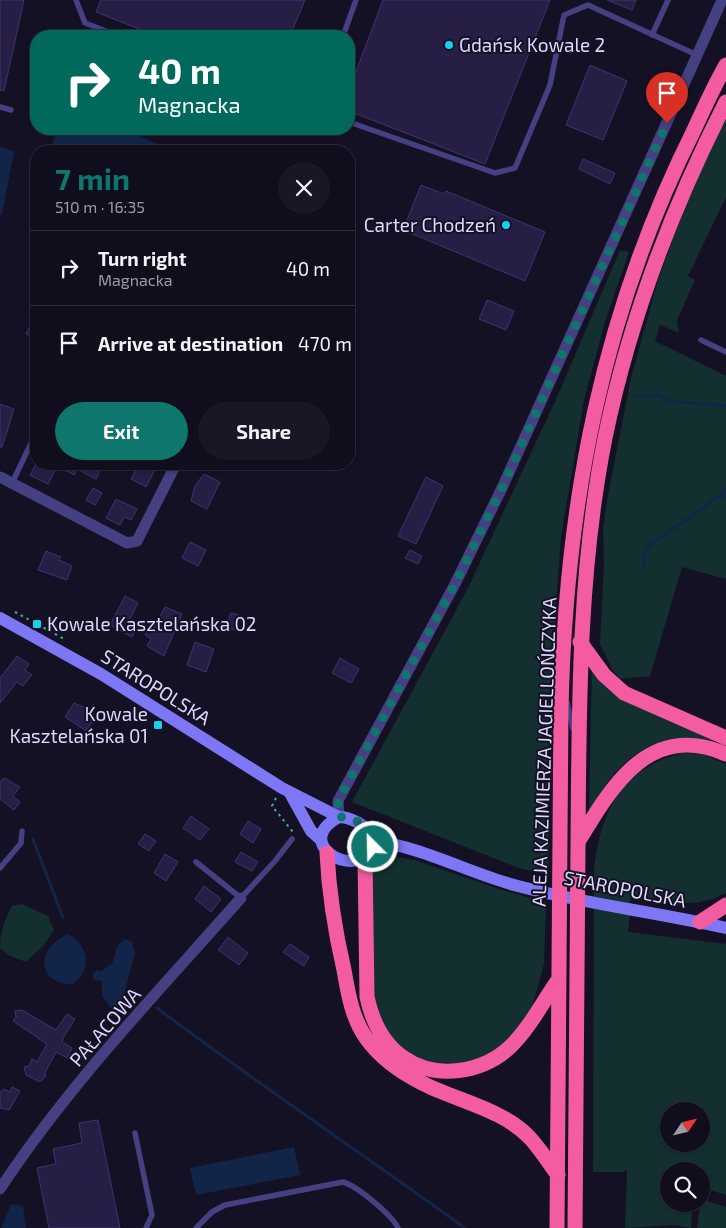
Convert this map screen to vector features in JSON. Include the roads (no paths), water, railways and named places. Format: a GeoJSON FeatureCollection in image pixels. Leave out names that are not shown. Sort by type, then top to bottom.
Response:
{"type":"FeatureCollection","features":[{"type":"Feature","properties":{"kind":"highway","name":"ALEJA KAZIMIERZA JAGIELLOŃCZYKA"},"geometry":{"type":"LineString","coordinates":[[557,1228],[562,678],[572,538],[582,469],[595,402],[616,325],[661,199],[726,65]]}},
{"type":"Feature","properties":{"kind":"highway","name":"ALEJA KAZIMIERZA JAGIELLOŃCZYKA"},"geometry":{"type":"LineString","coordinates":[[575,1228],[580,642],[595,496],[621,372],[652,269],[690,176],[726,102]]}},
{"type":"Feature","properties":{"kind":"highway"},"geometry":{"type":"LineString","coordinates":[[580,642],[604,674],[624,693],[726,738]]}},
{"type":"Feature","properties":{"kind":"highway"},"geometry":{"type":"LineString","coordinates":[[578,842],[608,793],[625,772],[642,759],[658,751],[676,746],[695,745],[726,754]]}},
{"type":"Feature","properties":{"kind":"highway"},"geometry":{"type":"LineString","coordinates":[[324,847],[332,915],[350,1001],[365,1037],[378,1053],[396,1069],[423,1084],[503,1118],[519,1128],[530,1138],[558,1175]]}},
{"type":"Feature","properties":{"kind":"highway"},"geometry":{"type":"LineString","coordinates":[[365,857],[367,997],[373,1019],[382,1035],[402,1057],[431,1069],[457,1071],[489,1062],[510,1047],[519,1037],[559,979]]}},
{"type":"Feature","properties":{"kind":"highway"},"geometry":{"type":"LineString","coordinates":[[700,922],[726,905]]}},
{"type":"Feature","properties":{"kind":"main road","name":"STAROPOLSKA"},"geometry":{"type":"LineString","coordinates":[[0,618],[101,674],[290,793],[339,817]]}},
{"type":"Feature","properties":{"kind":"main road","name":"STAROPOLSKA"},"geometry":{"type":"LineString","coordinates":[[290,793],[311,831],[324,847]]}},
{"type":"Feature","properties":{"kind":"main road"},"geometry":{"type":"LineString","coordinates":[[339,817],[347,817],[365,827],[374,841],[370,853],[365,857],[350,861],[340,860],[324,847],[326,826],[339,817]]}},
{"type":"Feature","properties":{"kind":"main road","name":"STAROPOLSKA"},"geometry":{"type":"LineString","coordinates":[[374,841],[397,844],[515,885],[623,909],[726,928]]}},
{"type":"Feature","properties":{"kind":"street"},"geometry":{"type":"LineString","coordinates":[[339,817],[338,801],[455,584],[502,488],[722,0]]}},
{"type":"Feature","properties":{"kind":"street"},"geometry":{"type":"LineString","coordinates":[[0,477],[127,542],[137,541],[173,470]]}},
{"type":"Feature","properties":{"kind":"street","name":"PAŁACOWA"},"geometry":{"type":"LineString","coordinates":[[0,1189],[4,1176],[107,1051],[241,898]]}},
{"type":"Feature","properties":{"kind":"lane"},"geometry":{"type":"LineString","coordinates":[[76,0],[85,24],[102,30]]}},
{"type":"Feature","properties":{"kind":"lane"},"geometry":{"type":"LineString","coordinates":[[345,30],[356,0]]}},
{"type":"Feature","properties":{"kind":"lane"},"geometry":{"type":"LineString","coordinates":[[652,35],[668,0]]}},
{"type":"Feature","properties":{"kind":"lane"},"geometry":{"type":"LineString","coordinates":[[355,124],[495,174],[515,168],[550,86],[564,15],[588,5],[697,55]]}},
{"type":"Feature","properties":{"kind":"lane"},"geometry":{"type":"LineString","coordinates":[[0,107],[11,110]]}},
{"type":"Feature","properties":{"kind":"lane"},"geometry":{"type":"LineString","coordinates":[[701,340],[726,352]]}},
{"type":"Feature","properties":{"kind":"lane"},"geometry":{"type":"LineString","coordinates":[[12,483],[30,446]]}},
{"type":"Feature","properties":{"kind":"lane"},"geometry":{"type":"LineString","coordinates":[[562,678],[578,748]]}},
{"type":"Feature","properties":{"kind":"lane"},"geometry":{"type":"LineString","coordinates":[[560,748],[579,680]]}},
{"type":"Feature","properties":{"kind":"lane"},"geometry":{"type":"LineString","coordinates":[[0,868],[21,843],[22,831]]}},
{"type":"Feature","properties":{"kind":"lane"},"geometry":{"type":"LineString","coordinates":[[196,862],[241,898],[275,862],[292,839]]}},
{"type":"Feature","properties":{"kind":"lane"},"geometry":{"type":"LineString","coordinates":[[135,1133],[152,1215],[146,1228]]}},
{"type":"Feature","properties":{"kind":"lane"},"geometry":{"type":"LineString","coordinates":[[196,1228],[212,1212],[225,1205],[343,1182],[353,1187],[389,1216],[398,1228]]}},
{"type":"Feature","properties":{"kind":"water"},"geometry":{"type":"Polygon","coordinates":[[[55,135],[138,135],[158,145],[52,145],[55,135]]]}},
{"type":"Feature","properties":{"kind":"water"},"geometry":{"type":"Polygon","coordinates":[[[0,147],[14,151],[2,215],[0,214],[0,147]]]}},
{"type":"Feature","properties":{"kind":"water"},"geometry":{"type":"Polygon","coordinates":[[[67,934],[80,944],[86,958],[83,972],[73,984],[56,981],[46,971],[45,965],[48,950],[67,934]]]}},
{"type":"Feature","properties":{"kind":"water"},"geometry":{"type":"Polygon","coordinates":[[[125,939],[132,941],[135,953],[122,1002],[112,1009],[102,996],[102,981],[94,980],[92,976],[96,970],[101,971],[112,964],[118,945],[125,939]]]}},
{"type":"Feature","properties":{"kind":"water"},"geometry":{"type":"Polygon","coordinates":[[[294,1147],[300,1175],[196,1195],[190,1168],[294,1147]]]}},
{"type":"Feature","properties":{"kind":"water"},"geometry":{"type":"Polygon","coordinates":[[[11,1204],[23,1206],[26,1228],[1,1228],[11,1204]]]}},
{"type":"Feature","properties":{"kind":"waterway"},"geometry":{"type":"LineString","coordinates":[[636,397],[658,395],[668,401],[726,406]]}},
{"type":"Feature","properties":{"kind":"waterway"},"geometry":{"type":"LineString","coordinates":[[644,568],[645,549],[722,494],[726,488]]}},
{"type":"Feature","properties":{"kind":"waterway"},"geometry":{"type":"LineString","coordinates":[[722,494],[726,498]]}},
{"type":"Feature","properties":{"kind":"waterway"},"geometry":{"type":"LineString","coordinates":[[33,839],[63,918]]}},
{"type":"Feature","properties":{"kind":"waterway"},"geometry":{"type":"LineString","coordinates":[[157,1008],[465,1228]]}},
{"type":"Feature","properties":{"kind":"place","name":"Gdańsk Kowale 2"},"geometry":{"type":"Point","coordinates":[449,45]}},
{"type":"Feature","properties":{"kind":"place","name":"Carter Chodzeń"},"geometry":{"type":"Point","coordinates":[506,225]}},
{"type":"Feature","properties":{"kind":"place","name":"Kowale Kasztelańska 02"},"geometry":{"type":"Point","coordinates":[37,624]}},
{"type":"Feature","properties":{"kind":"place","name":"Kowale Kasztelańska 01"},"geometry":{"type":"Point","coordinates":[158,725]}}]}
